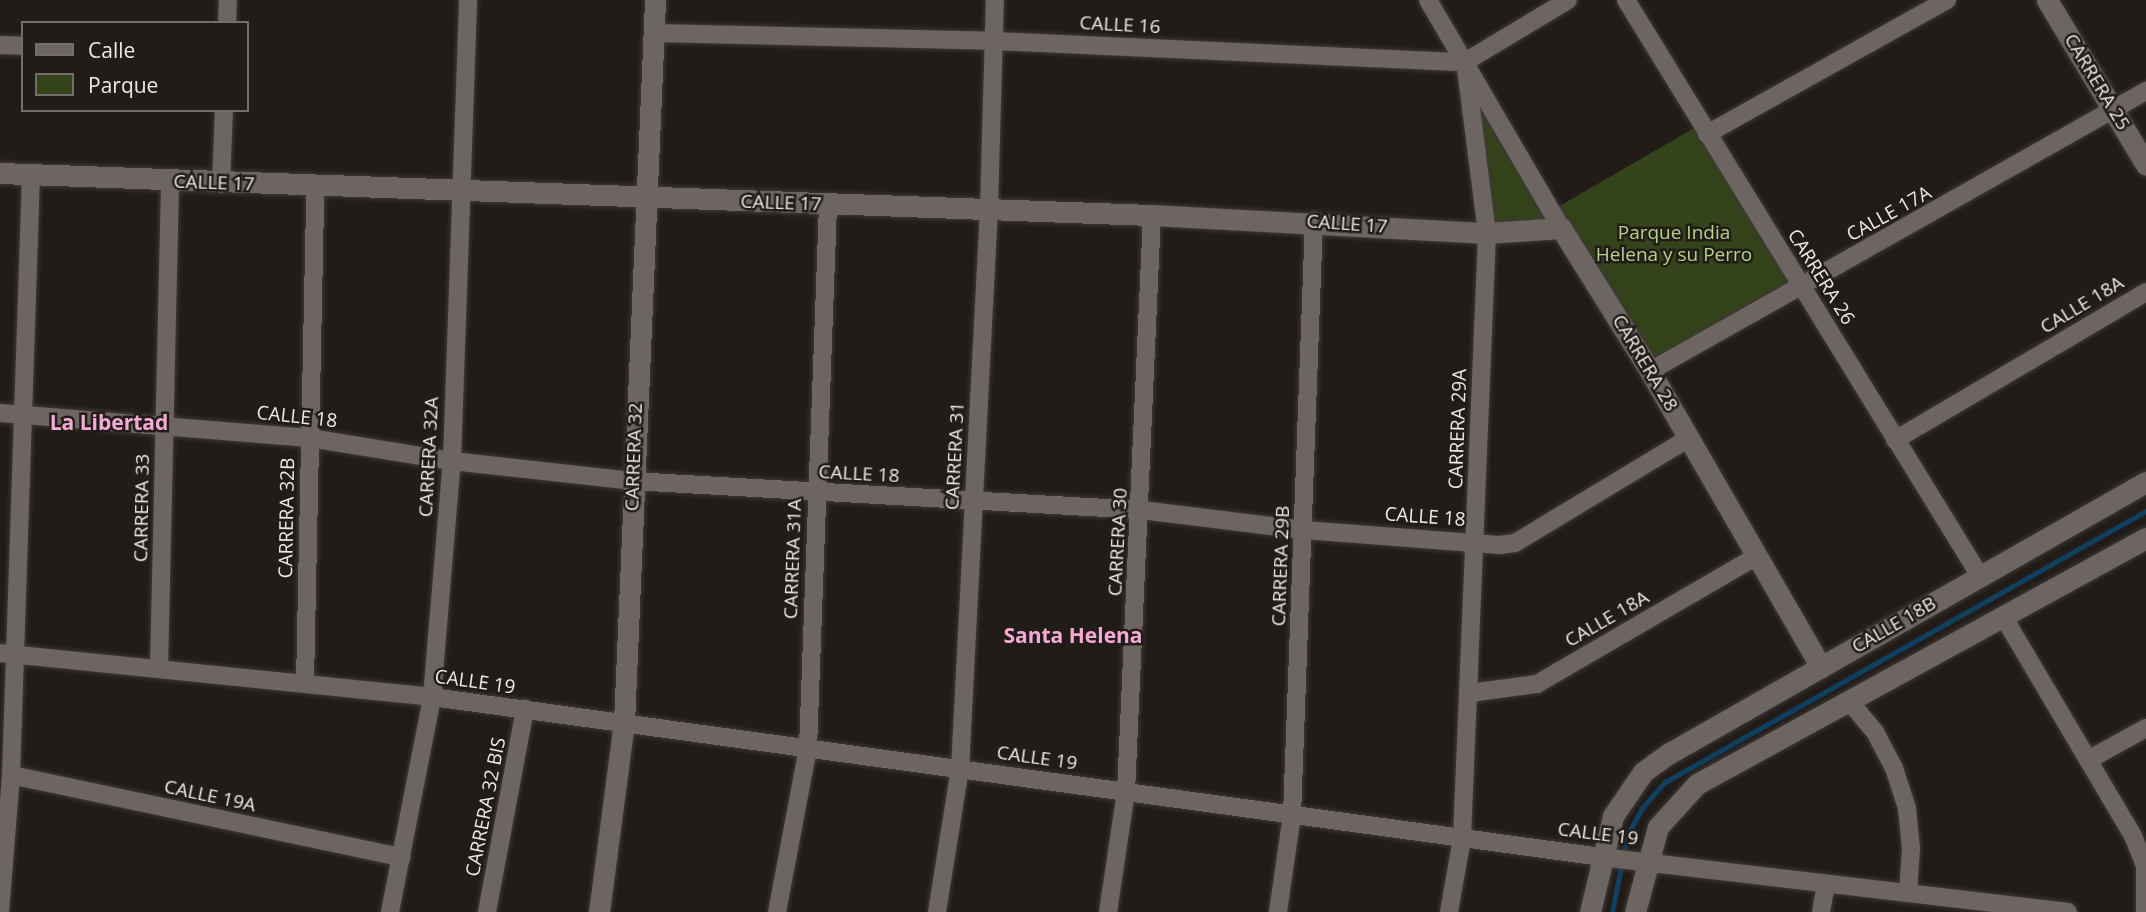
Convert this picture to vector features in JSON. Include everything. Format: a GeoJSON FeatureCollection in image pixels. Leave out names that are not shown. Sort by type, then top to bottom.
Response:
{"type":"FeatureCollection","features":[{"type":"Feature","properties":{"kind":"street"},"geometry":{"type":"LineString","coordinates":[[227,21],[228,0]]}},
{"type":"Feature","properties":{"kind":"street","name":"CARRERA 32A"},"geometry":{"type":"LineString","coordinates":[[390,912],[432,697],[452,461],[468,0]]}},
{"type":"Feature","properties":{"kind":"street","name":"CARRERA 32"},"geometry":{"type":"LineString","coordinates":[[598,912],[624,723],[632,481],[655,0]]}},
{"type":"Feature","properties":{"kind":"street","name":"CARRERA 31"},"geometry":{"type":"LineString","coordinates":[[937,912],[960,769],[989,209],[995,0]]}},
{"type":"Feature","properties":{"kind":"street","name":"CARRERA 29A"},"geometry":{"type":"LineString","coordinates":[[1428,0],[1465,62],[1487,233],[1462,838],[1449,912]]}},
{"type":"Feature","properties":{"kind":"street"},"geometry":{"type":"LineString","coordinates":[[1465,62],[1568,0]]}},
{"type":"Feature","properties":{"kind":"street","name":"CARRERA 26"},"geometry":{"type":"LineString","coordinates":[[1626,0],[1980,576]]}},
{"type":"Feature","properties":{"kind":"street"},"geometry":{"type":"LineString","coordinates":[[1707,134],[1947,0]]}},
{"type":"Feature","properties":{"kind":"street","name":"CARRERA 25"},"geometry":{"type":"LineString","coordinates":[[2047,0],[2146,165]]}},
{"type":"Feature","properties":{"kind":"street","name":"CALLE 16"},"geometry":{"type":"LineString","coordinates":[[654,33],[994,41],[1465,62]]}},
{"type":"Feature","properties":{"kind":"street"},"geometry":{"type":"LineString","coordinates":[[0,45],[21,46]]}},
{"type":"Feature","properties":{"kind":"street","name":"CARRERA 28"},"geometry":{"type":"LineString","coordinates":[[1465,62],[1561,228],[1650,371],[1821,667]]}},
{"type":"Feature","properties":{"kind":"street","name":"CALLE 17A"},"geometry":{"type":"LineString","coordinates":[[1650,371],[2114,112],[2146,91]]}},
{"type":"Feature","properties":{"kind":"street"},"geometry":{"type":"LineString","coordinates":[[221,184],[224,112]]}},
{"type":"Feature","properties":{"kind":"street","name":"CALLE 17"},"geometry":{"type":"LineString","coordinates":[[0,173],[221,184],[1314,221],[1487,233],[1561,228]]}},
{"type":"Feature","properties":{"kind":"street"},"geometry":{"type":"LineString","coordinates":[[0,912],[11,775],[7,654],[23,415],[31,176]]}},
{"type":"Feature","properties":{"kind":"street","name":"CARRERA 33"},"geometry":{"type":"LineString","coordinates":[[159,669],[170,181]]}},
{"type":"Feature","properties":{"kind":"street","name":"CARRERA 32B"},"geometry":{"type":"LineString","coordinates":[[305,682],[314,186]]}},
{"type":"Feature","properties":{"kind":"street","name":"CARRERA 31A"},"geometry":{"type":"LineString","coordinates":[[777,912],[808,748],[828,204]]}},
{"type":"Feature","properties":{"kind":"street","name":"CARRERA 30"},"geometry":{"type":"LineString","coordinates":[[1108,912],[1126,792],[1141,510],[1152,215]]}},
{"type":"Feature","properties":{"kind":"street","name":"CARRERA 29B"},"geometry":{"type":"LineString","coordinates":[[1278,912],[1292,815],[1314,221]]}},
{"type":"Feature","properties":{"kind":"street","name":"CALLE 18A"},"geometry":{"type":"LineString","coordinates":[[1895,440],[2146,292]]}},
{"type":"Feature","properties":{"kind":"street","name":"CALLE 18"},"geometry":{"type":"LineString","coordinates":[[0,413],[310,438],[452,461],[632,481],[816,494],[1141,510],[1304,530],[1515,543],[1689,438]]}},
{"type":"Feature","properties":{"kind":"street","name":"CALLE 18B"},"geometry":{"type":"LineString","coordinates":[[1605,857],[1613,816],[1643,772],[2146,482]]}},
{"type":"Feature","properties":{"kind":"street"},"geometry":{"type":"LineString","coordinates":[[1635,912],[1639,860],[1670,808],[1697,784],[2146,538]]}},
{"type":"Feature","properties":{"kind":"street","name":"CALLE 18A"},"geometry":{"type":"LineString","coordinates":[[1470,693],[1536,684],[1757,556]]}},
{"type":"Feature","properties":{"kind":"street"},"geometry":{"type":"LineString","coordinates":[[2003,616],[2088,760],[2145,865],[2145,912]]}},
{"type":"Feature","properties":{"kind":"street","name":"CALLE 19"},"geometry":{"type":"LineString","coordinates":[[7,654],[305,682],[432,697],[1605,857],[1908,893],[1984,907],[2068,912]]}},
{"type":"Feature","properties":{"kind":"street"},"geometry":{"type":"LineString","coordinates":[[1849,701],[1875,732],[1903,795],[1911,849],[1908,893]]}},
{"type":"Feature","properties":{"kind":"street","name":"CARRERA 32 BIS"},"geometry":{"type":"LineString","coordinates":[[487,912],[526,709]]}},
{"type":"Feature","properties":{"kind":"street"},"geometry":{"type":"LineString","coordinates":[[2088,760],[2146,728]]}},
{"type":"Feature","properties":{"kind":"street","name":"CALLE 19A"},"geometry":{"type":"LineString","coordinates":[[11,775],[401,857]]}},
{"type":"Feature","properties":{"kind":"street"},"geometry":{"type":"LineString","coordinates":[[1590,912],[1605,857]]}},
{"type":"Feature","properties":{"kind":"street"},"geometry":{"type":"LineString","coordinates":[[1821,912],[1826,883]]}},
{"type":"Feature","properties":{"kind":"green space","name":"Parque India Helena y su Perro"},"geometry":{"type":"Polygon","coordinates":[[[1465,62],[1551,211],[1701,124],[1803,285],[1650,371],[1561,228],[1487,233],[1465,62]]]}},
{"type":"Feature","properties":{"kind":"waterway"},"geometry":{"type":"LineString","coordinates":[[1612,912],[1627,836],[1642,808],[1665,782],[2146,511]]}},
{"type":"Feature","properties":{"kind":"district","name":"La Libertad"},"geometry":{"type":"Point","coordinates":[109,422]}},
{"type":"Feature","properties":{"kind":"district","name":"Santa Helena"},"geometry":{"type":"Point","coordinates":[1073,635]}}]}
